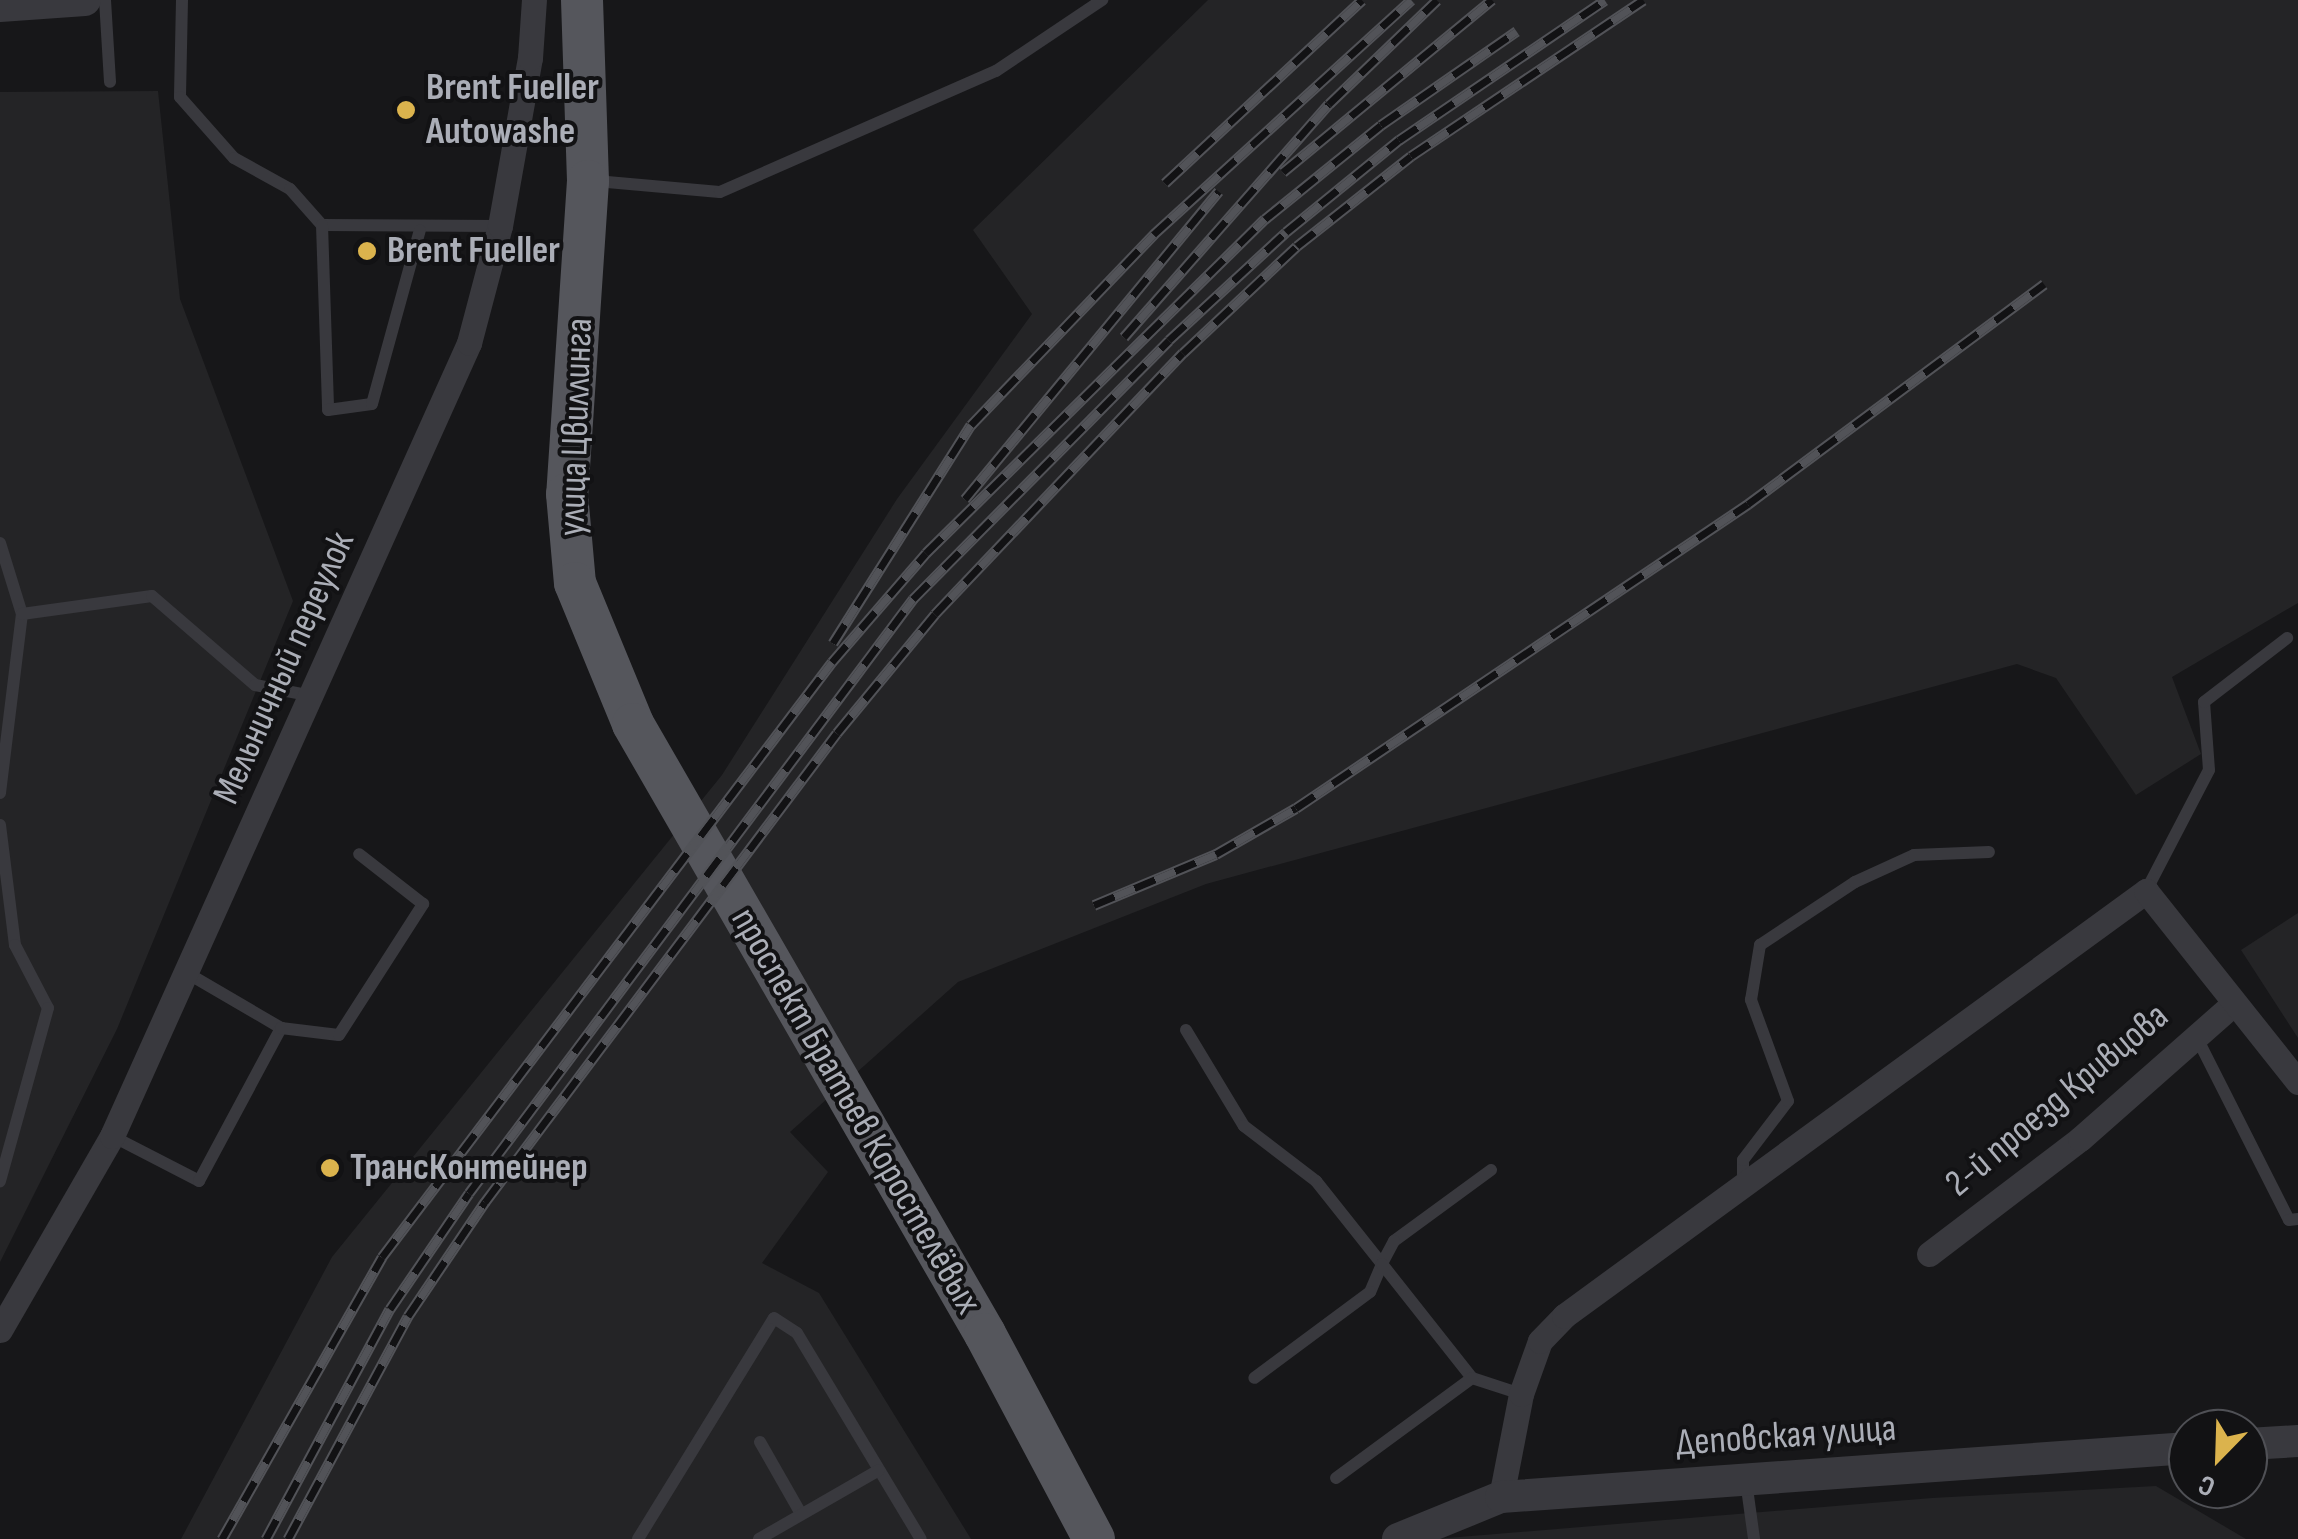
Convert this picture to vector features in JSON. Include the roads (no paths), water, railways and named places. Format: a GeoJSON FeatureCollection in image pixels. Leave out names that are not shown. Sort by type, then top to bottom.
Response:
{"type":"FeatureCollection","features":[{"type":"Feature","properties":{"kind":"main road","name":"улица Цвиллинга"},"geometry":{"type":"LineString","coordinates":[[582,0],[588,181],[567,494],[575,583],[633,724]]}},
{"type":"Feature","properties":{"kind":"main road","name":"проспект Братьев Коростелёвых"},"geometry":{"type":"LineString","coordinates":[[633,724],[934,1250],[1076,1520],[1094,1539]]}},
{"type":"Feature","properties":{"kind":"street"},"geometry":{"type":"LineString","coordinates":[[0,6],[85,0]]}},
{"type":"Feature","properties":{"kind":"street","name":"Мельничный переулок"},"geometry":{"type":"LineString","coordinates":[[0,1330],[112,1136],[469,344],[500,226],[530,58],[534,0]]}},
{"type":"Feature","properties":{"kind":"street"},"geometry":{"type":"LineString","coordinates":[[1501,1497],[1521,1394],[1540,1342],[1564,1316],[2146,890],[2298,1082]]}},
{"type":"Feature","properties":{"kind":"street","name":"2-й проезд Кривцова"},"geometry":{"type":"LineString","coordinates":[[1929,1254],[2080,1139],[2233,1004]]}},
{"type":"Feature","properties":{"kind":"street"},"geometry":{"type":"LineString","coordinates":[[2268,1443],[2298,1441]]}},
{"type":"Feature","properties":{"kind":"street","name":"Деповская улица"},"geometry":{"type":"LineString","coordinates":[[1398,1539],[1501,1497],[2168,1449]]}},
{"type":"Feature","properties":{"kind":"lane"},"geometry":{"type":"LineString","coordinates":[[105,0],[110,82]]}},
{"type":"Feature","properties":{"kind":"lane"},"geometry":{"type":"LineString","coordinates":[[182,0],[180,97],[234,158],[290,188],[322,225],[328,410],[372,404],[420,230]]}},
{"type":"Feature","properties":{"kind":"lane"},"geometry":{"type":"LineString","coordinates":[[588,181],[720,192],[996,71],[1102,0]]}},
{"type":"Feature","properties":{"kind":"lane"},"geometry":{"type":"LineString","coordinates":[[322,225],[420,230],[500,226]]}},
{"type":"Feature","properties":{"kind":"lane"},"geometry":{"type":"LineString","coordinates":[[0,543],[22,614],[0,793]]}},
{"type":"Feature","properties":{"kind":"lane"},"geometry":{"type":"LineString","coordinates":[[22,614],[152,596],[255,685],[312,696]]}},
{"type":"Feature","properties":{"kind":"lane"},"geometry":{"type":"LineString","coordinates":[[2146,890],[2209,770],[2204,702],[2286,638]]}},
{"type":"Feature","properties":{"kind":"lane"},"geometry":{"type":"LineString","coordinates":[[0,825],[15,945],[48,1008],[0,1181]]}},
{"type":"Feature","properties":{"kind":"lane"},"geometry":{"type":"LineString","coordinates":[[1743,1185],[1742,1160],[1788,1101],[1751,1000],[1760,945],[1855,882],[1914,856],[1989,852]]}},
{"type":"Feature","properties":{"kind":"lane"},"geometry":{"type":"LineString","coordinates":[[188,974],[281,1028],[339,1035],[423,904],[360,854]]}},
{"type":"Feature","properties":{"kind":"lane"},"geometry":{"type":"LineString","coordinates":[[112,1136],[199,1180],[281,1028]]}},
{"type":"Feature","properties":{"kind":"lane"},"geometry":{"type":"LineString","coordinates":[[1186,1030],[1244,1126],[1316,1181],[1472,1378],[1521,1394]]}},
{"type":"Feature","properties":{"kind":"lane"},"geometry":{"type":"LineString","coordinates":[[2195,1034],[2290,1220],[2298,1219]]}},
{"type":"Feature","properties":{"kind":"lane"},"geometry":{"type":"LineString","coordinates":[[1254,1378],[1370,1292],[1394,1241],[1491,1170]]}},
{"type":"Feature","properties":{"kind":"lane"},"geometry":{"type":"LineString","coordinates":[[638,1539],[774,1318],[797,1333],[921,1539]]}},
{"type":"Feature","properties":{"kind":"lane"},"geometry":{"type":"LineString","coordinates":[[1336,1478],[1472,1378]]}},
{"type":"Feature","properties":{"kind":"lane"},"geometry":{"type":"LineString","coordinates":[[760,1442],[800,1514]]}},
{"type":"Feature","properties":{"kind":"lane"},"geometry":{"type":"LineString","coordinates":[[759,1539],[879,1470]]}},
{"type":"Feature","properties":{"kind":"lane"},"geometry":{"type":"LineString","coordinates":[[1746,1479],[1754,1539]]}},
{"type":"Feature","properties":{"kind":"railway"},"geometry":{"type":"LineString","coordinates":[[1165,183],[1362,0]]}},
{"type":"Feature","properties":{"kind":"railway"},"geometry":{"type":"LineString","coordinates":[[833,643],[971,425],[1154,234],[1411,0]]}},
{"type":"Feature","properties":{"kind":"railway"},"geometry":{"type":"LineString","coordinates":[[1124,337],[1329,104],[1437,0]]}},
{"type":"Feature","properties":{"kind":"railway"},"geometry":{"type":"LineString","coordinates":[[1283,172],[1492,0]]}},
{"type":"Feature","properties":{"kind":"railway"},"geometry":{"type":"LineString","coordinates":[[266,1539],[390,1309],[469,1193],[913,599],[1169,340],[1286,232],[1399,140],[1605,0]]}},
{"type":"Feature","properties":{"kind":"railway"},"geometry":{"type":"LineString","coordinates":[[288,1539],[408,1316],[485,1202],[837,733],[935,614],[1183,353],[1297,246],[1411,156],[1643,0]]}},
{"type":"Feature","properties":{"kind":"railway"},"geometry":{"type":"LineString","coordinates":[[222,1539],[382,1257],[832,662],[926,553],[1265,219],[1381,125],[1517,31]]}},
{"type":"Feature","properties":{"kind":"railway"},"geometry":{"type":"LineString","coordinates":[[965,499],[1219,191]]}},
{"type":"Feature","properties":{"kind":"railway"},"geometry":{"type":"LineString","coordinates":[[1094,905],[1216,854],[1296,808],[1748,504],[2044,284]]}},
{"type":"Feature","properties":{"kind":"place","name":"Brent Fueller Autowashe"},"geometry":{"type":"Point","coordinates":[406,110]}},
{"type":"Feature","properties":{"kind":"place","name":"Brent Fueller"},"geometry":{"type":"Point","coordinates":[367,251]}},
{"type":"Feature","properties":{"kind":"place","name":"ТрансКонтейнер"},"geometry":{"type":"Point","coordinates":[330,1168]}}]}
